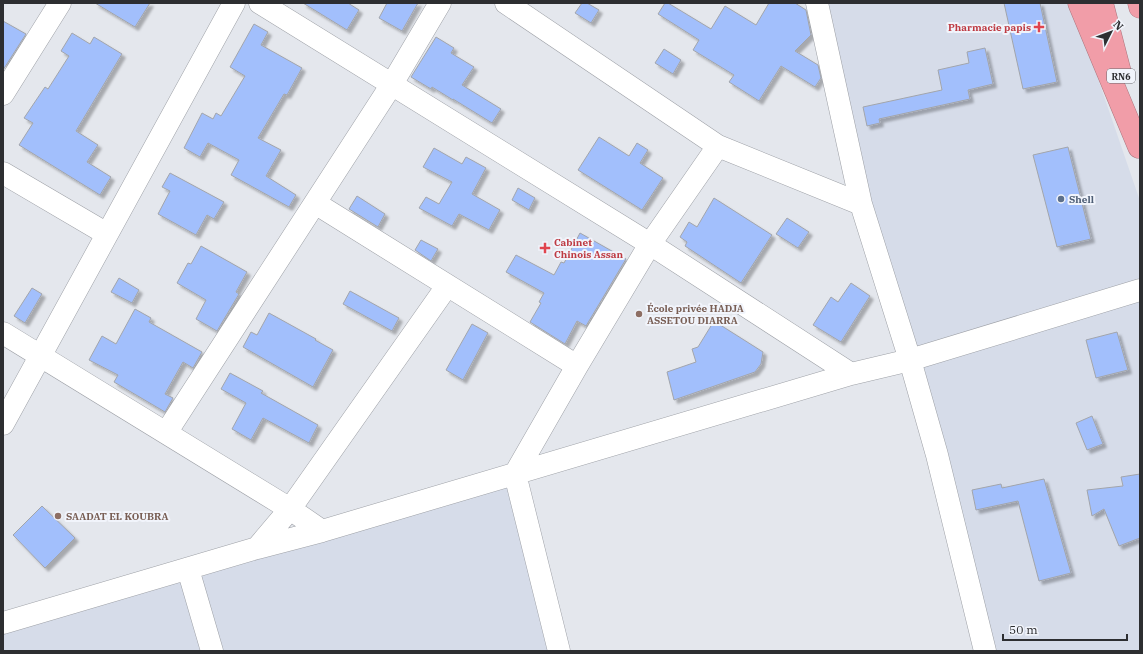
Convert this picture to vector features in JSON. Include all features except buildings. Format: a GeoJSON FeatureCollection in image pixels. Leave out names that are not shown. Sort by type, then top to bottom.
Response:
{"type":"FeatureCollection","features":[{"type":"Feature","properties":{"kind":"highway"},"geometry":{"type":"LineString","coordinates":[[1079,3],[1140,148]]}},
{"type":"Feature","properties":{"kind":"highway","name":"RN6"},"geometry":{"type":"LineString","coordinates":[[1102,3],[1140,148]]}},
{"type":"Feature","properties":{"kind":"highway"},"geometry":{"type":"LineString","coordinates":[[1139,3],[1140,7]]}},
{"type":"Feature","properties":{"kind":"street"},"geometry":{"type":"LineString","coordinates":[[3,94],[60,3]]}},
{"type":"Feature","properties":{"kind":"street"},"geometry":{"type":"LineString","coordinates":[[3,424],[234,3]]}},
{"type":"Feature","properties":{"kind":"street"},"geometry":{"type":"LineString","coordinates":[[260,3],[650,244],[851,374]]}},
{"type":"Feature","properties":{"kind":"street"},"geometry":{"type":"LineString","coordinates":[[166,433],[392,84],[440,3]]}},
{"type":"Feature","properties":{"kind":"street"},"geometry":{"type":"LineString","coordinates":[[506,3],[718,146],[861,204]]}},
{"type":"Feature","properties":{"kind":"street"},"geometry":{"type":"LineString","coordinates":[[817,3],[861,204],[910,360],[937,455],[985,651]]}},
{"type":"Feature","properties":{"kind":"street"},"geometry":{"type":"LineString","coordinates":[[559,651],[515,474],[650,244],[718,146]]}},
{"type":"Feature","properties":{"kind":"street"},"geometry":{"type":"LineString","coordinates":[[3,172],[106,234]]}},
{"type":"Feature","properties":{"kind":"street"},"geometry":{"type":"LineString","coordinates":[[315,203],[577,366]]}},
{"type":"Feature","properties":{"kind":"street"},"geometry":{"type":"LineString","coordinates":[[257,548],[290,509],[447,286]]}},
{"type":"Feature","properties":{"kind":"street"},"geometry":{"type":"LineString","coordinates":[[3,623],[257,548],[322,531],[851,374],[910,360],[1140,290]]}},
{"type":"Feature","properties":{"kind":"street"},"geometry":{"type":"LineString","coordinates":[[3,333],[290,509],[322,531]]}},
{"type":"Feature","properties":{"kind":"street"},"geometry":{"type":"LineString","coordinates":[[188,569],[212,651]]}},
{"type":"Feature","properties":{"kind":"shaded area"},"geometry":{"type":"Polygon","coordinates":[[[817,3],[1072,3],[1140,201],[1140,651],[985,651],[817,3]]]}},
{"type":"Feature","properties":{"kind":"shaded area"},"geometry":{"type":"Polygon","coordinates":[[[515,474],[559,651],[3,651],[3,634],[515,474]]]}},
{"type":"Feature","properties":{"kind":"place","name":"Pharmacie papis"},"geometry":{"type":"Point","coordinates":[1039,27]}},
{"type":"Feature","properties":{"kind":"place","name":"Shell"},"geometry":{"type":"Point","coordinates":[1061,199]}},
{"type":"Feature","properties":{"kind":"place","name":"Cabinet Chinois Assan"},"geometry":{"type":"Point","coordinates":[545,248]}},
{"type":"Feature","properties":{"kind":"place","name":"École privée HADJA ASSETOU DIARRA"},"geometry":{"type":"Point","coordinates":[639,314]}},
{"type":"Feature","properties":{"kind":"place","name":"SAADAT EL KOUBRA"},"geometry":{"type":"Point","coordinates":[58,516]}}]}
